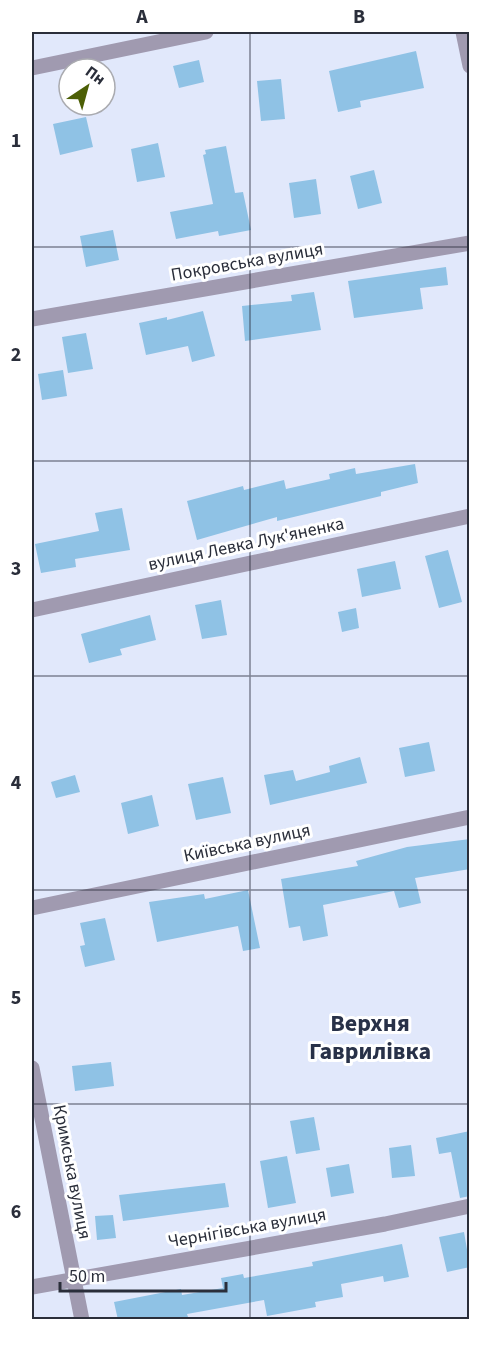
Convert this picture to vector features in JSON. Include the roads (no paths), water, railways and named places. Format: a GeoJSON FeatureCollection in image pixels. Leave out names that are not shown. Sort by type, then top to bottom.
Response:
{"type":"FeatureCollection","features":[{"type":"Feature","properties":{"kind":"street"},"geometry":{"type":"LineString","coordinates":[[32,68],[206,32]]}},
{"type":"Feature","properties":{"kind":"street"},"geometry":{"type":"LineString","coordinates":[[463,32],[470,66]]}},
{"type":"Feature","properties":{"kind":"street","name":"Покровська вулиця"},"geometry":{"type":"LineString","coordinates":[[32,319],[470,243]]}},
{"type":"Feature","properties":{"kind":"street","name":"вулиця Левка Лук'яненка"},"geometry":{"type":"LineString","coordinates":[[32,610],[470,516]]}},
{"type":"Feature","properties":{"kind":"street","name":"Київська вулиця"},"geometry":{"type":"LineString","coordinates":[[32,908],[470,817]]}},
{"type":"Feature","properties":{"kind":"street","name":"Кримська вулиця"},"geometry":{"type":"LineString","coordinates":[[32,1068],[82,1320]]}},
{"type":"Feature","properties":{"kind":"street","name":"Чернігівська вулиця"},"geometry":{"type":"LineString","coordinates":[[32,1287],[385,1224],[470,1206]]}},
{"type":"Feature","properties":{"kind":"district","name":"Верхня Гаврилівка"},"geometry":{"type":"Point","coordinates":[370,1037]}}]}
